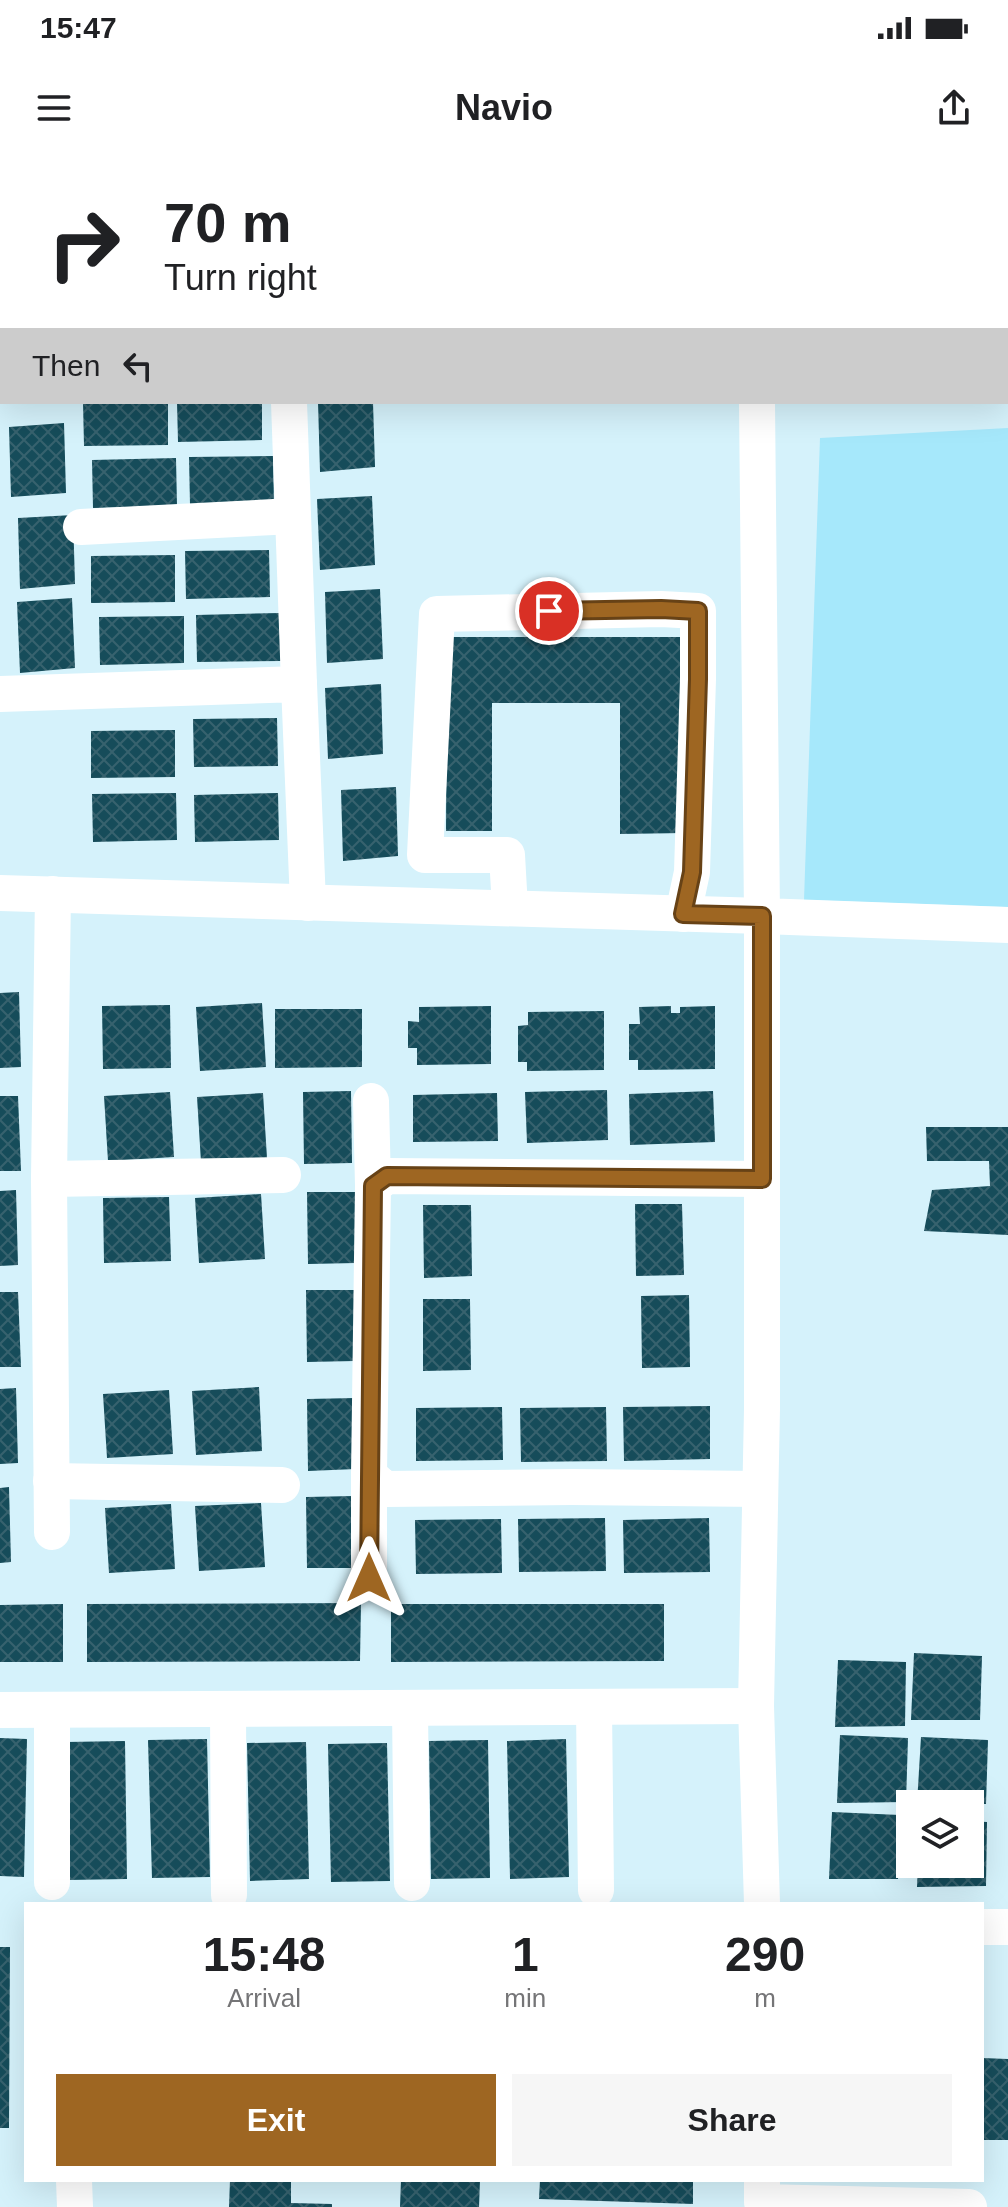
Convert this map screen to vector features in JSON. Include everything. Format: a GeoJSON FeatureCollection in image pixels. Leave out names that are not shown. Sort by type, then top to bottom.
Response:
{"type":"FeatureCollection","features":[{"type":"Feature","properties":{"kind":"street"},"geometry":{"type":"LineString","coordinates":[[289,404],[308,903]]}},
{"type":"Feature","properties":{"kind":"street"},"geometry":{"type":"LineString","coordinates":[[757,404],[762,916],[762,1409],[756,1706],[762,1902]]}},
{"type":"Feature","properties":{"kind":"street"},"geometry":{"type":"LineString","coordinates":[[81,527],[293,516]]}},
{"type":"Feature","properties":{"kind":"street"},"geometry":{"type":"LineString","coordinates":[[510,908],[507,855],[425,855],[437,614],[661,609],[698,611],[692,872],[683,914]]}},
{"type":"Feature","properties":{"kind":"street"},"geometry":{"type":"LineString","coordinates":[[0,669],[0,694],[299,684]]}},
{"type":"Feature","properties":{"kind":"street"},"geometry":{"type":"LineString","coordinates":[[0,893],[1008,925]]}},
{"type":"Feature","properties":{"kind":"street"},"geometry":{"type":"LineString","coordinates":[[52,1532],[49,1179],[53,894]]}},
{"type":"Feature","properties":{"kind":"street"},"geometry":{"type":"LineString","coordinates":[[369,1578],[371,1101]]}},
{"type":"Feature","properties":{"kind":"street"},"geometry":{"type":"LineString","coordinates":[[49,1179],[283,1175]]}},
{"type":"Feature","properties":{"kind":"street"},"geometry":{"type":"LineString","coordinates":[[373,1186],[387,1176],[762,1179]]}},
{"type":"Feature","properties":{"kind":"street"},"geometry":{"type":"LineString","coordinates":[[369,1475],[385,1489],[760,1489]]}},
{"type":"Feature","properties":{"kind":"street"},"geometry":{"type":"LineString","coordinates":[[51,1481],[282,1485]]}},
{"type":"Feature","properties":{"kind":"street"},"geometry":{"type":"LineString","coordinates":[[0,1710],[756,1706]]}},
{"type":"Feature","properties":{"kind":"street"},"geometry":{"type":"LineString","coordinates":[[594,1707],[596,1890]]}},
{"type":"Feature","properties":{"kind":"street"},"geometry":{"type":"LineString","coordinates":[[228,1709],[229,1895]]}},
{"type":"Feature","properties":{"kind":"street"},"geometry":{"type":"LineString","coordinates":[[410,1709],[412,1883]]}},
{"type":"Feature","properties":{"kind":"street"},"geometry":{"type":"LineString","coordinates":[[52,1710],[52,1882]]}},
{"type":"Feature","properties":{"kind":"street"},"geometry":{"type":"LineString","coordinates":[[984,1927],[1008,1927]]}},
{"type":"Feature","properties":{"kind":"street"},"geometry":{"type":"LineString","coordinates":[[74,2182],[75,2207]]}},
{"type":"Feature","properties":{"kind":"street"},"geometry":{"type":"LineString","coordinates":[[762,2196],[969,2207]]}},
{"type":"Feature","properties":{"kind":"shaded area"},"geometry":{"type":"Polygon","coordinates":[[[1008,428],[1008,907],[804,900],[820,438],[1008,428]]]}},
{"type":"Feature","properties":{"kind":"building"},"geometry":{"type":"Polygon","coordinates":[[[83,404],[168,404],[168,445],[84,446],[83,404]]]}},
{"type":"Feature","properties":{"kind":"building"},"geometry":{"type":"Polygon","coordinates":[[[177,404],[262,404],[262,440],[178,442],[177,404]]]}},
{"type":"Feature","properties":{"kind":"building"},"geometry":{"type":"Polygon","coordinates":[[[318,404],[373,404],[375,467],[320,472],[318,404]]]}},
{"type":"Feature","properties":{"kind":"building"},"geometry":{"type":"Polygon","coordinates":[[[64,423],[66,493],[11,497],[9,427],[64,423]]]}},
{"type":"Feature","properties":{"kind":"building"},"geometry":{"type":"Polygon","coordinates":[[[273,456],[274,504],[190,505],[189,457],[273,456]]]}},
{"type":"Feature","properties":{"kind":"building"},"geometry":{"type":"Polygon","coordinates":[[[176,458],[177,506],[93,508],[92,460],[176,458]]]}},
{"type":"Feature","properties":{"kind":"building"},"geometry":{"type":"Polygon","coordinates":[[[372,496],[375,565],[320,570],[317,499],[372,496]]]}},
{"type":"Feature","properties":{"kind":"building"},"geometry":{"type":"Polygon","coordinates":[[[73,515],[75,584],[20,589],[18,518],[73,515]]]}},
{"type":"Feature","properties":{"kind":"building"},"geometry":{"type":"Polygon","coordinates":[[[269,550],[270,597],[186,599],[185,551],[269,550]]]}},
{"type":"Feature","properties":{"kind":"building"},"geometry":{"type":"Polygon","coordinates":[[[175,555],[175,602],[91,603],[91,556],[175,555]]]}},
{"type":"Feature","properties":{"kind":"building"},"geometry":{"type":"Polygon","coordinates":[[[380,589],[383,659],[327,663],[325,592],[380,589]]]}},
{"type":"Feature","properties":{"kind":"building"},"geometry":{"type":"Polygon","coordinates":[[[72,598],[75,668],[20,673],[17,602],[72,598]]]}},
{"type":"Feature","properties":{"kind":"building"},"geometry":{"type":"Polygon","coordinates":[[[280,613],[281,661],[197,662],[196,615],[280,613]]]}},
{"type":"Feature","properties":{"kind":"building"},"geometry":{"type":"Polygon","coordinates":[[[184,616],[184,663],[100,665],[99,617],[184,616]]]}},
{"type":"Feature","properties":{"kind":"building"},"geometry":{"type":"Polygon","coordinates":[[[447,637],[685,637],[685,833],[620,834],[620,703],[492,703],[492,831],[446,831],[447,637]]]}},
{"type":"Feature","properties":{"kind":"building"},"geometry":{"type":"Polygon","coordinates":[[[381,684],[383,754],[328,759],[325,688],[381,684]]]}},
{"type":"Feature","properties":{"kind":"building"},"geometry":{"type":"Polygon","coordinates":[[[277,718],[278,766],[194,767],[193,719],[277,718]]]}},
{"type":"Feature","properties":{"kind":"building"},"geometry":{"type":"Polygon","coordinates":[[[175,730],[175,777],[91,778],[91,731],[175,730]]]}},
{"type":"Feature","properties":{"kind":"building"},"geometry":{"type":"Polygon","coordinates":[[[396,787],[398,856],[343,861],[341,790],[396,787]]]}},
{"type":"Feature","properties":{"kind":"building"},"geometry":{"type":"Polygon","coordinates":[[[176,793],[177,840],[93,842],[92,794],[176,793]]]}},
{"type":"Feature","properties":{"kind":"building"},"geometry":{"type":"Polygon","coordinates":[[[278,793],[279,840],[195,842],[194,795],[278,793]]]}},
{"type":"Feature","properties":{"kind":"building"},"geometry":{"type":"Polygon","coordinates":[[[19,992],[21,1067],[0,1068],[0,993],[19,992]]]}},
{"type":"Feature","properties":{"kind":"building"},"geometry":{"type":"Polygon","coordinates":[[[262,1003],[266,1067],[200,1071],[196,1007],[262,1003]]]}},
{"type":"Feature","properties":{"kind":"building"},"geometry":{"type":"Polygon","coordinates":[[[170,1005],[171,1068],[103,1069],[102,1006],[170,1005]]]}},
{"type":"Feature","properties":{"kind":"building"},"geometry":{"type":"Polygon","coordinates":[[[491,1006],[491,1064],[417,1065],[417,1048],[408,1048],[408,1021],[419,1022],[419,1007],[491,1006]]]}},
{"type":"Feature","properties":{"kind":"building"},"geometry":{"type":"Polygon","coordinates":[[[671,1006],[671,1013],[680,1013],[680,1007],[715,1006],[715,1069],[638,1070],[638,1060],[629,1060],[629,1024],[640,1024],[639,1007],[671,1006]]]}},
{"type":"Feature","properties":{"kind":"building"},"geometry":{"type":"Polygon","coordinates":[[[275,1009],[362,1009],[362,1067],[275,1068],[275,1009]]]}},
{"type":"Feature","properties":{"kind":"building"},"geometry":{"type":"Polygon","coordinates":[[[604,1011],[604,1070],[527,1071],[527,1062],[518,1062],[518,1026],[528,1025],[528,1012],[604,1011]]]}},
{"type":"Feature","properties":{"kind":"building"},"geometry":{"type":"Polygon","coordinates":[[[607,1090],[608,1140],[527,1143],[525,1092],[607,1090]]]}},
{"type":"Feature","properties":{"kind":"building"},"geometry":{"type":"Polygon","coordinates":[[[351,1091],[352,1163],[304,1164],[303,1092],[351,1091]]]}},
{"type":"Feature","properties":{"kind":"building"},"geometry":{"type":"Polygon","coordinates":[[[713,1091],[715,1142],[630,1145],[629,1094],[713,1091]]]}},
{"type":"Feature","properties":{"kind":"building"},"geometry":{"type":"Polygon","coordinates":[[[170,1092],[174,1157],[108,1161],[104,1096],[170,1092]]]}},
{"type":"Feature","properties":{"kind":"building"},"geometry":{"type":"Polygon","coordinates":[[[263,1093],[267,1158],[201,1162],[197,1097],[263,1093]]]}},
{"type":"Feature","properties":{"kind":"building"},"geometry":{"type":"Polygon","coordinates":[[[497,1093],[498,1141],[413,1142],[413,1095],[497,1093]]]}},
{"type":"Feature","properties":{"kind":"building"},"geometry":{"type":"Polygon","coordinates":[[[0,1096],[18,1096],[21,1171],[0,1171],[0,1096]]]}},
{"type":"Feature","properties":{"kind":"building"},"geometry":{"type":"Polygon","coordinates":[[[926,1127],[1008,1127],[1008,1235],[924,1231],[932,1190],[990,1186],[989,1161],[927,1161],[926,1127]]]}},
{"type":"Feature","properties":{"kind":"building"},"geometry":{"type":"Polygon","coordinates":[[[16,1190],[18,1265],[0,1266],[0,1191],[16,1190]]]}},
{"type":"Feature","properties":{"kind":"building"},"geometry":{"type":"Polygon","coordinates":[[[307,1192],[355,1192],[356,1263],[308,1264],[307,1192]]]}},
{"type":"Feature","properties":{"kind":"building"},"geometry":{"type":"Polygon","coordinates":[[[261,1194],[265,1259],[199,1263],[195,1198],[261,1194]]]}},
{"type":"Feature","properties":{"kind":"building"},"geometry":{"type":"Polygon","coordinates":[[[169,1197],[171,1261],[104,1263],[103,1198],[169,1197]]]}},
{"type":"Feature","properties":{"kind":"building"},"geometry":{"type":"Polygon","coordinates":[[[635,1204],[682,1204],[684,1275],[636,1276],[635,1204]]]}},
{"type":"Feature","properties":{"kind":"building"},"geometry":{"type":"Polygon","coordinates":[[[423,1205],[471,1205],[472,1276],[424,1278],[423,1205]]]}},
{"type":"Feature","properties":{"kind":"building"},"geometry":{"type":"Polygon","coordinates":[[[306,1290],[354,1290],[355,1361],[307,1362],[306,1290]]]}},
{"type":"Feature","properties":{"kind":"building"},"geometry":{"type":"Polygon","coordinates":[[[0,1292],[18,1292],[21,1367],[0,1367],[0,1292]]]}},
{"type":"Feature","properties":{"kind":"building"},"geometry":{"type":"Polygon","coordinates":[[[689,1295],[690,1367],[642,1368],[641,1296],[689,1295]]]}},
{"type":"Feature","properties":{"kind":"building"},"geometry":{"type":"Polygon","coordinates":[[[423,1299],[470,1299],[471,1370],[423,1371],[423,1299]]]}},
{"type":"Feature","properties":{"kind":"building"},"geometry":{"type":"Polygon","coordinates":[[[259,1387],[262,1451],[196,1455],[192,1391],[259,1387]]]}},
{"type":"Feature","properties":{"kind":"building"},"geometry":{"type":"Polygon","coordinates":[[[16,1388],[18,1463],[0,1464],[0,1389],[16,1388]]]}},
{"type":"Feature","properties":{"kind":"building"},"geometry":{"type":"Polygon","coordinates":[[[169,1390],[173,1454],[107,1458],[103,1394],[169,1390]]]}},
{"type":"Feature","properties":{"kind":"building"},"geometry":{"type":"Polygon","coordinates":[[[355,1398],[356,1469],[308,1471],[307,1399],[355,1398]]]}},
{"type":"Feature","properties":{"kind":"building"},"geometry":{"type":"Polygon","coordinates":[[[710,1406],[710,1459],[624,1461],[623,1407],[710,1406]]]}},
{"type":"Feature","properties":{"kind":"building"},"geometry":{"type":"Polygon","coordinates":[[[502,1407],[503,1460],[416,1461],[416,1408],[502,1407]]]}},
{"type":"Feature","properties":{"kind":"building"},"geometry":{"type":"Polygon","coordinates":[[[606,1407],[607,1461],[521,1462],[520,1408],[606,1407]]]}},
{"type":"Feature","properties":{"kind":"building"},"geometry":{"type":"Polygon","coordinates":[[[9,1487],[11,1562],[0,1563],[0,1488],[9,1487]]]}},
{"type":"Feature","properties":{"kind":"building"},"geometry":{"type":"Polygon","coordinates":[[[354,1496],[355,1568],[307,1568],[306,1497],[354,1496]]]}},
{"type":"Feature","properties":{"kind":"building"},"geometry":{"type":"Polygon","coordinates":[[[261,1503],[265,1567],[199,1571],[195,1506],[261,1503]]]}},
{"type":"Feature","properties":{"kind":"building"},"geometry":{"type":"Polygon","coordinates":[[[171,1504],[175,1569],[109,1573],[105,1508],[171,1504]]]}},
{"type":"Feature","properties":{"kind":"building"},"geometry":{"type":"Polygon","coordinates":[[[605,1518],[606,1571],[519,1572],[518,1519],[605,1518]]]}},
{"type":"Feature","properties":{"kind":"building"},"geometry":{"type":"Polygon","coordinates":[[[709,1518],[710,1572],[624,1573],[623,1520],[709,1518]]]}},
{"type":"Feature","properties":{"kind":"building"},"geometry":{"type":"Polygon","coordinates":[[[501,1519],[502,1573],[416,1574],[415,1520],[501,1519]]]}},
{"type":"Feature","properties":{"kind":"building"},"geometry":{"type":"Polygon","coordinates":[[[361,1603],[360,1661],[87,1662],[87,1604],[361,1603]]]}},
{"type":"Feature","properties":{"kind":"building"},"geometry":{"type":"Polygon","coordinates":[[[63,1604],[63,1662],[0,1662],[0,1605],[63,1604]]]}},
{"type":"Feature","properties":{"kind":"building"},"geometry":{"type":"Polygon","coordinates":[[[391,1604],[664,1604],[664,1661],[391,1662],[391,1604]]]}},
{"type":"Feature","properties":{"kind":"building"},"geometry":{"type":"Polygon","coordinates":[[[914,1653],[982,1656],[980,1720],[911,1720],[914,1653]]]}},
{"type":"Feature","properties":{"kind":"building"},"geometry":{"type":"Polygon","coordinates":[[[838,1660],[906,1662],[905,1726],[835,1727],[838,1660]]]}},
{"type":"Feature","properties":{"kind":"building"},"geometry":{"type":"Polygon","coordinates":[[[840,1735],[908,1738],[906,1790],[896,1790],[896,1802],[837,1803],[840,1735]]]}},
{"type":"Feature","properties":{"kind":"building"},"geometry":{"type":"Polygon","coordinates":[[[921,1737],[988,1740],[986,1804],[984,1790],[918,1790],[921,1737]]]}},
{"type":"Feature","properties":{"kind":"building"},"geometry":{"type":"Polygon","coordinates":[[[0,1738],[27,1739],[24,1877],[0,1876],[0,1738]]]}},
{"type":"Feature","properties":{"kind":"building"},"geometry":{"type":"Polygon","coordinates":[[[207,1739],[210,1877],[152,1878],[148,1740],[207,1739]]]}},
{"type":"Feature","properties":{"kind":"building"},"geometry":{"type":"Polygon","coordinates":[[[566,1739],[569,1877],[510,1879],[507,1741],[566,1739]]]}},
{"type":"Feature","properties":{"kind":"building"},"geometry":{"type":"Polygon","coordinates":[[[488,1740],[490,1878],[431,1879],[429,1741],[488,1740]]]}},
{"type":"Feature","properties":{"kind":"building"},"geometry":{"type":"Polygon","coordinates":[[[125,1741],[127,1879],[68,1880],[66,1742],[125,1741]]]}},
{"type":"Feature","properties":{"kind":"building"},"geometry":{"type":"Polygon","coordinates":[[[306,1742],[309,1879],[250,1881],[247,1743],[306,1742]]]}},
{"type":"Feature","properties":{"kind":"building"},"geometry":{"type":"Polygon","coordinates":[[[387,1743],[390,1881],[331,1882],[328,1744],[387,1743]]]}},
{"type":"Feature","properties":{"kind":"building"},"geometry":{"type":"Polygon","coordinates":[[[832,1812],[896,1815],[898,1879],[829,1879],[832,1812]]]}},
{"type":"Feature","properties":{"kind":"building"},"geometry":{"type":"Polygon","coordinates":[[[984,1822],[987,1822],[986,1886],[917,1887],[917,1878],[984,1878],[984,1822]]]}},
{"type":"Feature","properties":{"kind":"building"},"geometry":{"type":"Polygon","coordinates":[[[0,1947],[10,1947],[9,2128],[0,2128],[0,1947]]]}},
{"type":"Feature","properties":{"kind":"building"},"geometry":{"type":"Polygon","coordinates":[[[984,2058],[1008,2059],[1008,2140],[984,2140],[984,2058]]]}},
{"type":"Feature","properties":{"kind":"building"},"geometry":{"type":"Polygon","coordinates":[[[230,2182],[291,2182],[291,2203],[332,2204],[332,2207],[229,2207],[230,2182]]]}},
{"type":"Feature","properties":{"kind":"building"},"geometry":{"type":"Polygon","coordinates":[[[401,2182],[480,2182],[479,2207],[400,2207],[401,2182]]]}},
{"type":"Feature","properties":{"kind":"building"},"geometry":{"type":"Polygon","coordinates":[[[540,2182],[693,2182],[693,2204],[539,2199],[540,2182]]]}},
{"type":"Feature","properties":{"kind":"route"},"geometry":{"type":"LineString","coordinates":[[369,1578],[373,1186],[387,1176],[762,1179],[762,916],[683,914],[692,872],[698,611],[549,611]]}}]}
